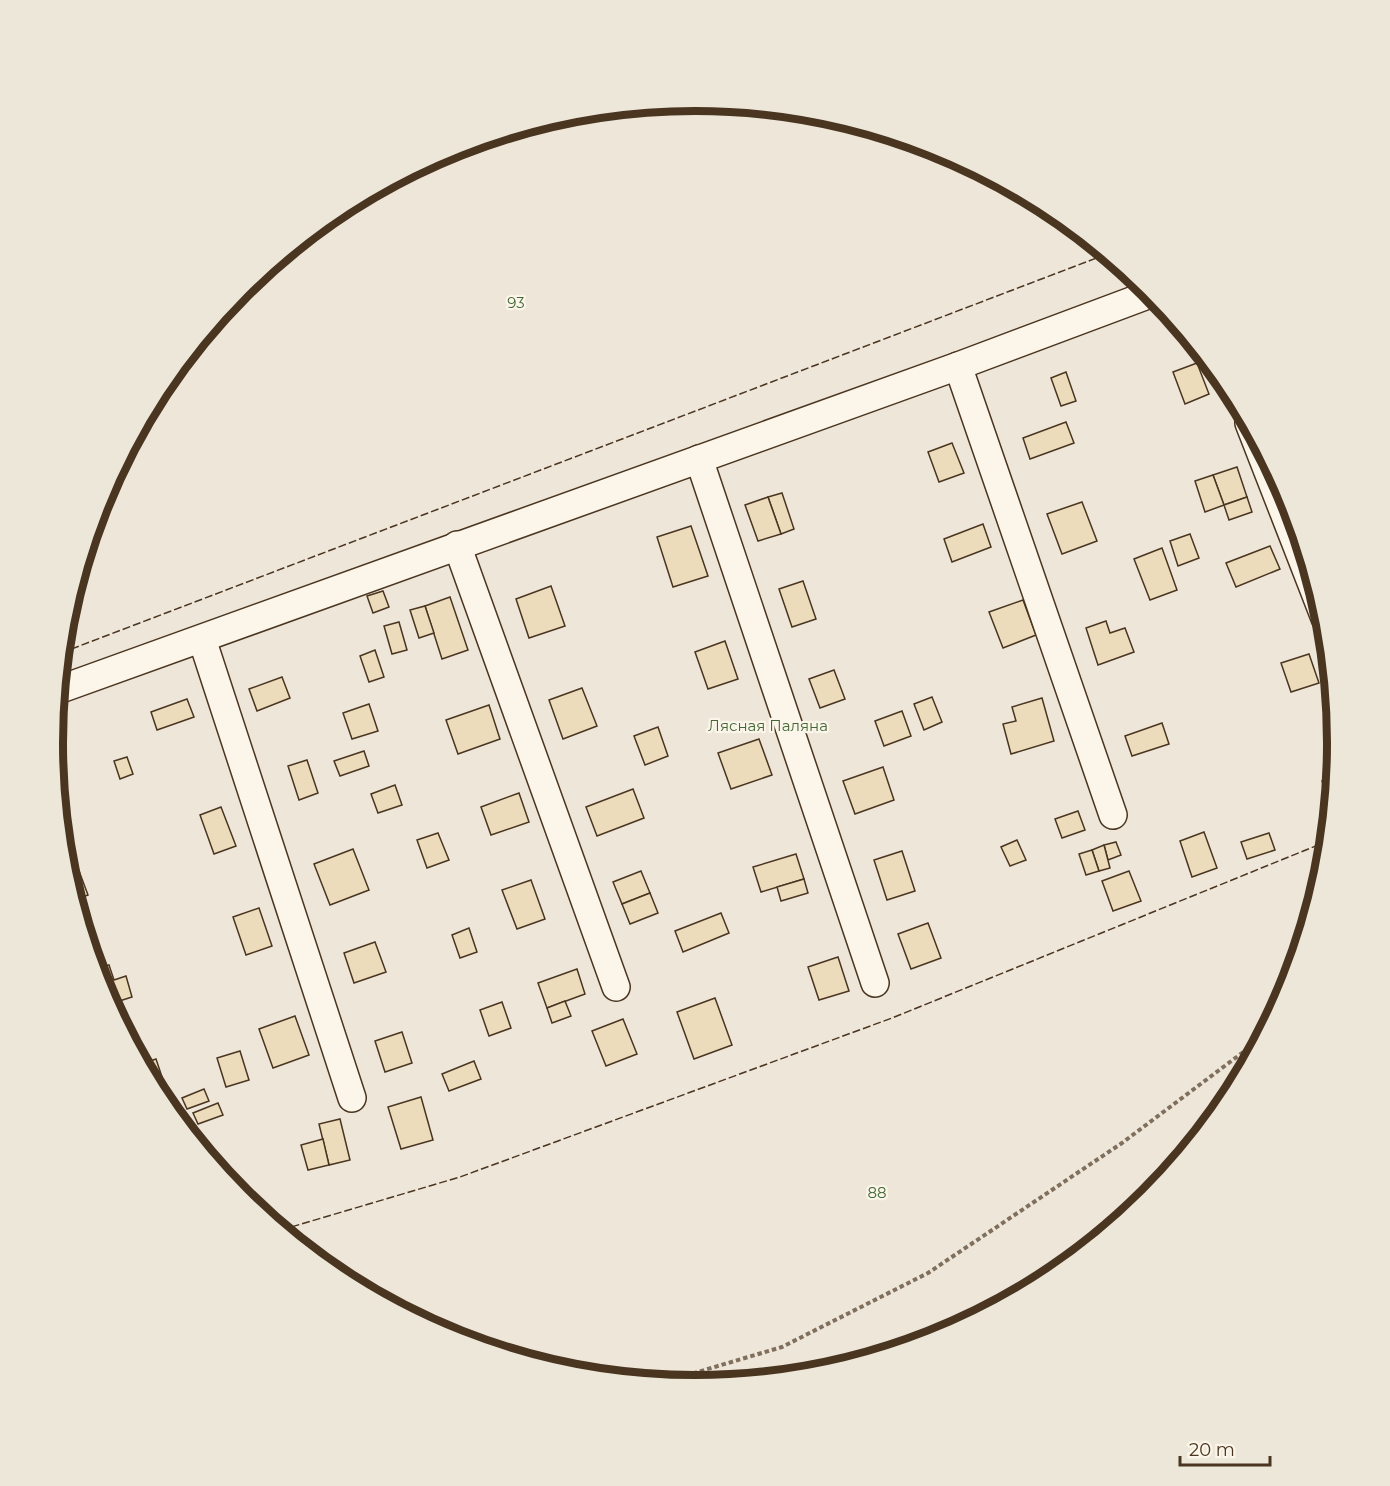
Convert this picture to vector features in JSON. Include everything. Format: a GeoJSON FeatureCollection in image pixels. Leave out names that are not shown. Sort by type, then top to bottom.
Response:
{"type":"FeatureCollection","features":[{"type":"Feature","properties":{"kind":"street"},"geometry":{"type":"LineString","coordinates":[[65,687],[1143,297]]}},
{"type":"Feature","properties":{"kind":"street"},"geometry":{"type":"LineString","coordinates":[[957,366],[1113,815]]}},
{"type":"Feature","properties":{"kind":"street"},"geometry":{"type":"LineString","coordinates":[[699,459],[875,983]]}},
{"type":"Feature","properties":{"kind":"street"},"geometry":{"type":"LineString","coordinates":[[457,544],[616,987]]}},
{"type":"Feature","properties":{"kind":"street"},"geometry":{"type":"LineString","coordinates":[[202,639],[352,1098]]}},
{"type":"Feature","properties":{"kind":"path"},"geometry":{"type":"LineString","coordinates":[[691,1375],[782,1347],[928,1273],[1122,1143],[1248,1049]]}},
{"type":"Feature","properties":{"kind":"green space","name":"Лясная Паляна"},"geometry":{"type":"Polygon","coordinates":[[[654,112],[736,112],[777,116],[818,123],[898,145],[975,176],[1011,196],[1080,242],[1112,268],[1170,326],[1196,358],[1242,427],[1262,463],[1279,501],[1305,579],[1322,661],[1326,702],[1326,784],[1322,825],[1315,866],[1293,946],[1262,1023],[1242,1059],[1196,1128],[1170,1160],[1112,1218],[1080,1244],[1011,1290],[975,1310],[937,1327],[859,1353],[777,1370],[736,1374],[654,1374],[613,1370],[572,1363],[492,1341],[415,1310],[379,1290],[310,1244],[278,1218],[220,1160],[194,1128],[148,1059],[128,1023],[111,985],[85,907],[68,825],[64,784],[64,702],[68,661],[75,620],[97,540],[128,463],[148,427],[194,358],[220,326],[278,268],[310,242],[379,196],[415,176],[453,159],[531,133],[613,116],[654,112]]]}},
{"type":"Feature","properties":{"kind":"building"},"geometry":{"type":"Polygon","coordinates":[[[1197,363],[1209,394],[1185,404],[1173,372],[1197,363]]]}},
{"type":"Feature","properties":{"kind":"building"},"geometry":{"type":"Polygon","coordinates":[[[1066,372],[1076,401],[1061,406],[1051,378],[1066,372]]]}},
{"type":"Feature","properties":{"kind":"building"},"geometry":{"type":"Polygon","coordinates":[[[1066,422],[1074,443],[1030,459],[1023,438],[1066,422]]]}},
{"type":"Feature","properties":{"kind":"building"},"geometry":{"type":"Polygon","coordinates":[[[952,443],[964,473],[939,482],[928,452],[952,443]]]}},
{"type":"Feature","properties":{"kind":"building"},"geometry":{"type":"Polygon","coordinates":[[[1237,467],[1247,497],[1224,505],[1213,475],[1237,467]]]}},
{"type":"Feature","properties":{"kind":"building"},"geometry":{"type":"Polygon","coordinates":[[[1213,475],[1224,505],[1205,512],[1195,481],[1213,475]]]}},
{"type":"Feature","properties":{"kind":"building"},"geometry":{"type":"Polygon","coordinates":[[[782,493],[794,529],[781,534],[768,497],[782,493]]]}},
{"type":"Feature","properties":{"kind":"building"},"geometry":{"type":"Polygon","coordinates":[[[768,497],[781,534],[758,541],[745,505],[768,497]]]}},
{"type":"Feature","properties":{"kind":"building"},"geometry":{"type":"Polygon","coordinates":[[[1247,497],[1252,512],[1229,520],[1224,505],[1247,497]]]}},
{"type":"Feature","properties":{"kind":"building"},"geometry":{"type":"Polygon","coordinates":[[[1082,502],[1097,541],[1062,554],[1047,514],[1082,502]]]}},
{"type":"Feature","properties":{"kind":"building"},"geometry":{"type":"Polygon","coordinates":[[[983,524],[991,547],[952,562],[944,539],[983,524]]]}},
{"type":"Feature","properties":{"kind":"building"},"geometry":{"type":"Polygon","coordinates":[[[691,526],[708,576],[673,587],[657,537],[691,526]]]}},
{"type":"Feature","properties":{"kind":"building"},"geometry":{"type":"Polygon","coordinates":[[[1190,534],[1199,558],[1178,566],[1170,541],[1190,534]]]}},
{"type":"Feature","properties":{"kind":"building"},"geometry":{"type":"Polygon","coordinates":[[[1270,546],[1280,569],[1236,587],[1226,563],[1270,546]]]}},
{"type":"Feature","properties":{"kind":"building"},"geometry":{"type":"Polygon","coordinates":[[[1162,548],[1177,590],[1150,600],[1134,559],[1162,548]]]}},
{"type":"Feature","properties":{"kind":"building"},"geometry":{"type":"Polygon","coordinates":[[[803,581],[816,619],[792,627],[779,589],[803,581]]]}},
{"type":"Feature","properties":{"kind":"building"},"geometry":{"type":"Polygon","coordinates":[[[551,586],[565,626],[529,638],[516,599],[551,586]]]}},
{"type":"Feature","properties":{"kind":"building"},"geometry":{"type":"Polygon","coordinates":[[[383,591],[389,607],[373,613],[367,596],[383,591]]]}},
{"type":"Feature","properties":{"kind":"building"},"geometry":{"type":"Polygon","coordinates":[[[450,597],[468,650],[442,659],[425,606],[450,597]]]}},
{"type":"Feature","properties":{"kind":"building"},"geometry":{"type":"Polygon","coordinates":[[[1023,600],[1036,635],[1003,648],[989,612],[1023,600]]]}},
{"type":"Feature","properties":{"kind":"building"},"geometry":{"type":"Polygon","coordinates":[[[425,606],[434,633],[419,638],[410,610],[425,606]]]}},
{"type":"Feature","properties":{"kind":"building"},"geometry":{"type":"Polygon","coordinates":[[[1106,621],[1110,633],[1125,628],[1134,652],[1098,665],[1086,628],[1106,621]]]}},
{"type":"Feature","properties":{"kind":"building"},"geometry":{"type":"Polygon","coordinates":[[[399,622],[407,650],[392,654],[384,626],[399,622]]]}},
{"type":"Feature","properties":{"kind":"building"},"geometry":{"type":"Polygon","coordinates":[[[725,641],[738,679],[708,689],[695,652],[725,641]]]}},
{"type":"Feature","properties":{"kind":"building"},"geometry":{"type":"Polygon","coordinates":[[[375,650],[384,677],[369,682],[360,656],[375,650]]]}},
{"type":"Feature","properties":{"kind":"building"},"geometry":{"type":"Polygon","coordinates":[[[1309,654],[1319,683],[1291,692],[1281,663],[1309,654]]]}},
{"type":"Feature","properties":{"kind":"building"},"geometry":{"type":"Polygon","coordinates":[[[834,670],[845,699],[820,708],[809,679],[834,670]]]}},
{"type":"Feature","properties":{"kind":"building"},"geometry":{"type":"Polygon","coordinates":[[[282,677],[290,698],[257,711],[249,689],[282,677]]]}},
{"type":"Feature","properties":{"kind":"building"},"geometry":{"type":"Polygon","coordinates":[[[582,688],[597,726],[563,739],[549,700],[582,688]]]}},
{"type":"Feature","properties":{"kind":"building"},"geometry":{"type":"Polygon","coordinates":[[[932,697],[942,722],[924,730],[914,704],[932,697]]]}},
{"type":"Feature","properties":{"kind":"building"},"geometry":{"type":"Polygon","coordinates":[[[1042,698],[1054,741],[1011,754],[1003,724],[1016,721],[1012,707],[1042,698]]]}},
{"type":"Feature","properties":{"kind":"building"},"geometry":{"type":"Polygon","coordinates":[[[187,699],[194,717],[157,730],[151,712],[187,699]]]}},
{"type":"Feature","properties":{"kind":"building"},"geometry":{"type":"Polygon","coordinates":[[[369,704],[378,731],[352,739],[343,713],[369,704]]]}},
{"type":"Feature","properties":{"kind":"building"},"geometry":{"type":"Polygon","coordinates":[[[489,705],[500,739],[458,754],[446,720],[489,705]]]}},
{"type":"Feature","properties":{"kind":"building"},"geometry":{"type":"Polygon","coordinates":[[[902,711],[911,736],[884,746],[875,721],[902,711]]]}},
{"type":"Feature","properties":{"kind":"building"},"geometry":{"type":"Polygon","coordinates":[[[1162,723],[1169,744],[1132,756],[1125,736],[1162,723]]]}},
{"type":"Feature","properties":{"kind":"building"},"geometry":{"type":"Polygon","coordinates":[[[658,727],[668,756],[645,765],[634,736],[658,727]]]}},
{"type":"Feature","properties":{"kind":"building"},"geometry":{"type":"Polygon","coordinates":[[[759,739],[772,775],[731,789],[718,753],[759,739]]]}},
{"type":"Feature","properties":{"kind":"building"},"geometry":{"type":"Polygon","coordinates":[[[364,751],[369,766],[340,776],[334,761],[364,751]]]}},
{"type":"Feature","properties":{"kind":"building"},"geometry":{"type":"Polygon","coordinates":[[[127,757],[133,774],[120,779],[114,761],[127,757]]]}},
{"type":"Feature","properties":{"kind":"building"},"geometry":{"type":"Polygon","coordinates":[[[307,760],[318,793],[299,800],[288,766],[307,760]]]}},
{"type":"Feature","properties":{"kind":"building"},"geometry":{"type":"Polygon","coordinates":[[[883,767],[894,800],[855,814],[843,781],[883,767]]]}},
{"type":"Feature","properties":{"kind":"building"},"geometry":{"type":"Polygon","coordinates":[[[1326,779],[1325,790],[1322,781],[1326,779]]]}},
{"type":"Feature","properties":{"kind":"building"},"geometry":{"type":"Polygon","coordinates":[[[395,785],[402,805],[378,813],[371,794],[395,785]]]}},
{"type":"Feature","properties":{"kind":"building"},"geometry":{"type":"Polygon","coordinates":[[[633,789],[644,818],[597,836],[586,807],[633,789]]]}},
{"type":"Feature","properties":{"kind":"building"},"geometry":{"type":"Polygon","coordinates":[[[519,793],[529,822],[491,835],[481,807],[519,793]]]}},
{"type":"Feature","properties":{"kind":"building"},"geometry":{"type":"Polygon","coordinates":[[[221,807],[236,846],[214,854],[200,815],[221,807]]]}},
{"type":"Feature","properties":{"kind":"building"},"geometry":{"type":"Polygon","coordinates":[[[1078,811],[1085,830],[1062,838],[1055,819],[1078,811]]]}},
{"type":"Feature","properties":{"kind":"building"},"geometry":{"type":"Polygon","coordinates":[[[1204,832],[1217,868],[1192,877],[1180,841],[1204,832]]]}},
{"type":"Feature","properties":{"kind":"building"},"geometry":{"type":"Polygon","coordinates":[[[438,833],[449,860],[427,868],[417,840],[438,833]]]}},
{"type":"Feature","properties":{"kind":"building"},"geometry":{"type":"Polygon","coordinates":[[[1269,833],[1275,850],[1247,859],[1241,842],[1269,833]]]}},
{"type":"Feature","properties":{"kind":"building"},"geometry":{"type":"Polygon","coordinates":[[[1017,840],[1026,860],[1010,866],[1001,847],[1017,840]]]}},
{"type":"Feature","properties":{"kind":"building"},"geometry":{"type":"Polygon","coordinates":[[[1116,842],[1121,855],[1108,860],[1104,845],[1116,842]]]}},
{"type":"Feature","properties":{"kind":"building"},"geometry":{"type":"Polygon","coordinates":[[[1104,845],[1110,868],[1099,871],[1092,850],[1104,845]]]}},
{"type":"Feature","properties":{"kind":"building"},"geometry":{"type":"Polygon","coordinates":[[[353,849],[369,890],[330,905],[314,864],[353,849]]]}},
{"type":"Feature","properties":{"kind":"building"},"geometry":{"type":"Polygon","coordinates":[[[1092,850],[1099,871],[1086,875],[1079,854],[1092,850]]]}},
{"type":"Feature","properties":{"kind":"building"},"geometry":{"type":"Polygon","coordinates":[[[902,851],[915,891],[887,900],[874,860],[902,851]]]}},
{"type":"Feature","properties":{"kind":"building"},"geometry":{"type":"Polygon","coordinates":[[[796,854],[804,879],[761,892],[753,867],[796,854]]]}},
{"type":"Feature","properties":{"kind":"building"},"geometry":{"type":"Polygon","coordinates":[[[73,855],[88,895],[83,897],[73,855]]]}},
{"type":"Feature","properties":{"kind":"building"},"geometry":{"type":"Polygon","coordinates":[[[641,871],[650,893],[622,904],[613,882],[641,871]]]}},
{"type":"Feature","properties":{"kind":"building"},"geometry":{"type":"Polygon","coordinates":[[[1129,871],[1141,901],[1113,911],[1102,881],[1129,871]]]}},
{"type":"Feature","properties":{"kind":"building"},"geometry":{"type":"Polygon","coordinates":[[[804,879],[808,893],[781,901],[777,887],[804,879]]]}},
{"type":"Feature","properties":{"kind":"building"},"geometry":{"type":"Polygon","coordinates":[[[531,880],[545,919],[517,929],[502,890],[531,880]]]}},
{"type":"Feature","properties":{"kind":"building"},"geometry":{"type":"Polygon","coordinates":[[[650,893],[658,913],[630,924],[622,904],[650,893]]]}},
{"type":"Feature","properties":{"kind":"building"},"geometry":{"type":"Polygon","coordinates":[[[259,908],[272,946],[246,955],[233,917],[259,908]]]}},
{"type":"Feature","properties":{"kind":"building"},"geometry":{"type":"Polygon","coordinates":[[[721,913],[729,933],[683,952],[675,931],[721,913]]]}},
{"type":"Feature","properties":{"kind":"building"},"geometry":{"type":"Polygon","coordinates":[[[928,923],[941,958],[911,969],[898,934],[928,923]]]}},
{"type":"Feature","properties":{"kind":"building"},"geometry":{"type":"Polygon","coordinates":[[[469,928],[477,952],[460,958],[452,935],[469,928]]]}},
{"type":"Feature","properties":{"kind":"building"},"geometry":{"type":"Polygon","coordinates":[[[375,942],[386,972],[354,983],[344,953],[375,942]]]}},
{"type":"Feature","properties":{"kind":"building"},"geometry":{"type":"Polygon","coordinates":[[[838,957],[849,991],[819,1000],[808,967],[838,957]]]}},
{"type":"Feature","properties":{"kind":"building"},"geometry":{"type":"Polygon","coordinates":[[[109,965],[114,980],[126,976],[132,997],[118,1001],[104,966],[109,965]]]}},
{"type":"Feature","properties":{"kind":"building"},"geometry":{"type":"Polygon","coordinates":[[[577,969],[585,994],[547,1008],[538,983],[577,969]]]}},
{"type":"Feature","properties":{"kind":"building"},"geometry":{"type":"Polygon","coordinates":[[[715,998],[732,1045],[694,1059],[677,1012],[715,998]]]}},
{"type":"Feature","properties":{"kind":"building"},"geometry":{"type":"Polygon","coordinates":[[[565,1001],[571,1016],[552,1023],[547,1008],[565,1001]]]}},
{"type":"Feature","properties":{"kind":"building"},"geometry":{"type":"Polygon","coordinates":[[[502,1002],[511,1028],[489,1036],[480,1010],[502,1002]]]}},
{"type":"Feature","properties":{"kind":"building"},"geometry":{"type":"Polygon","coordinates":[[[295,1016],[309,1055],[273,1068],[259,1029],[295,1016]]]}},
{"type":"Feature","properties":{"kind":"building"},"geometry":{"type":"Polygon","coordinates":[[[623,1019],[637,1054],[606,1066],[592,1031],[623,1019]]]}},
{"type":"Feature","properties":{"kind":"building"},"geometry":{"type":"Polygon","coordinates":[[[402,1032],[412,1063],[385,1072],[375,1041],[402,1032]]]}},
{"type":"Feature","properties":{"kind":"building"},"geometry":{"type":"Polygon","coordinates":[[[240,1051],[249,1080],[226,1087],[217,1058],[240,1051]]]}},
{"type":"Feature","properties":{"kind":"building"},"geometry":{"type":"Polygon","coordinates":[[[156,1059],[165,1086],[149,1061],[156,1059]]]}},
{"type":"Feature","properties":{"kind":"building"},"geometry":{"type":"Polygon","coordinates":[[[474,1061],[481,1079],[449,1091],[442,1074],[474,1061]]]}},
{"type":"Feature","properties":{"kind":"building"},"geometry":{"type":"Polygon","coordinates":[[[204,1089],[209,1101],[187,1109],[182,1098],[204,1089]]]}},
{"type":"Feature","properties":{"kind":"building"},"geometry":{"type":"Polygon","coordinates":[[[421,1097],[433,1140],[401,1149],[388,1107],[421,1097]]]}},
{"type":"Feature","properties":{"kind":"building"},"geometry":{"type":"Polygon","coordinates":[[[218,1103],[223,1115],[198,1124],[193,1113],[218,1103]]]}},
{"type":"Feature","properties":{"kind":"building"},"geometry":{"type":"Polygon","coordinates":[[[340,1119],[350,1160],[329,1165],[319,1124],[340,1119]]]}},
{"type":"Feature","properties":{"kind":"building"},"geometry":{"type":"Polygon","coordinates":[[[323,1139],[329,1165],[308,1170],[301,1145],[323,1139]]]}},
{"type":"Feature","properties":{"kind":"fence"},"geometry":{"type":"LineString","coordinates":[[70,650],[1099,257]]}},
{"type":"Feature","properties":{"kind":"fence"},"geometry":{"type":"LineString","coordinates":[[290,1227],[460,1177],[892,1018],[1319,845]]}},
{"type":"Feature","properties":{"kind":"park label","name":"93"},"geometry":{"type":"Point","coordinates":[516,302]}},
{"type":"Feature","properties":{"kind":"park label","name":"88"},"geometry":{"type":"Point","coordinates":[877,1192]}}]}
